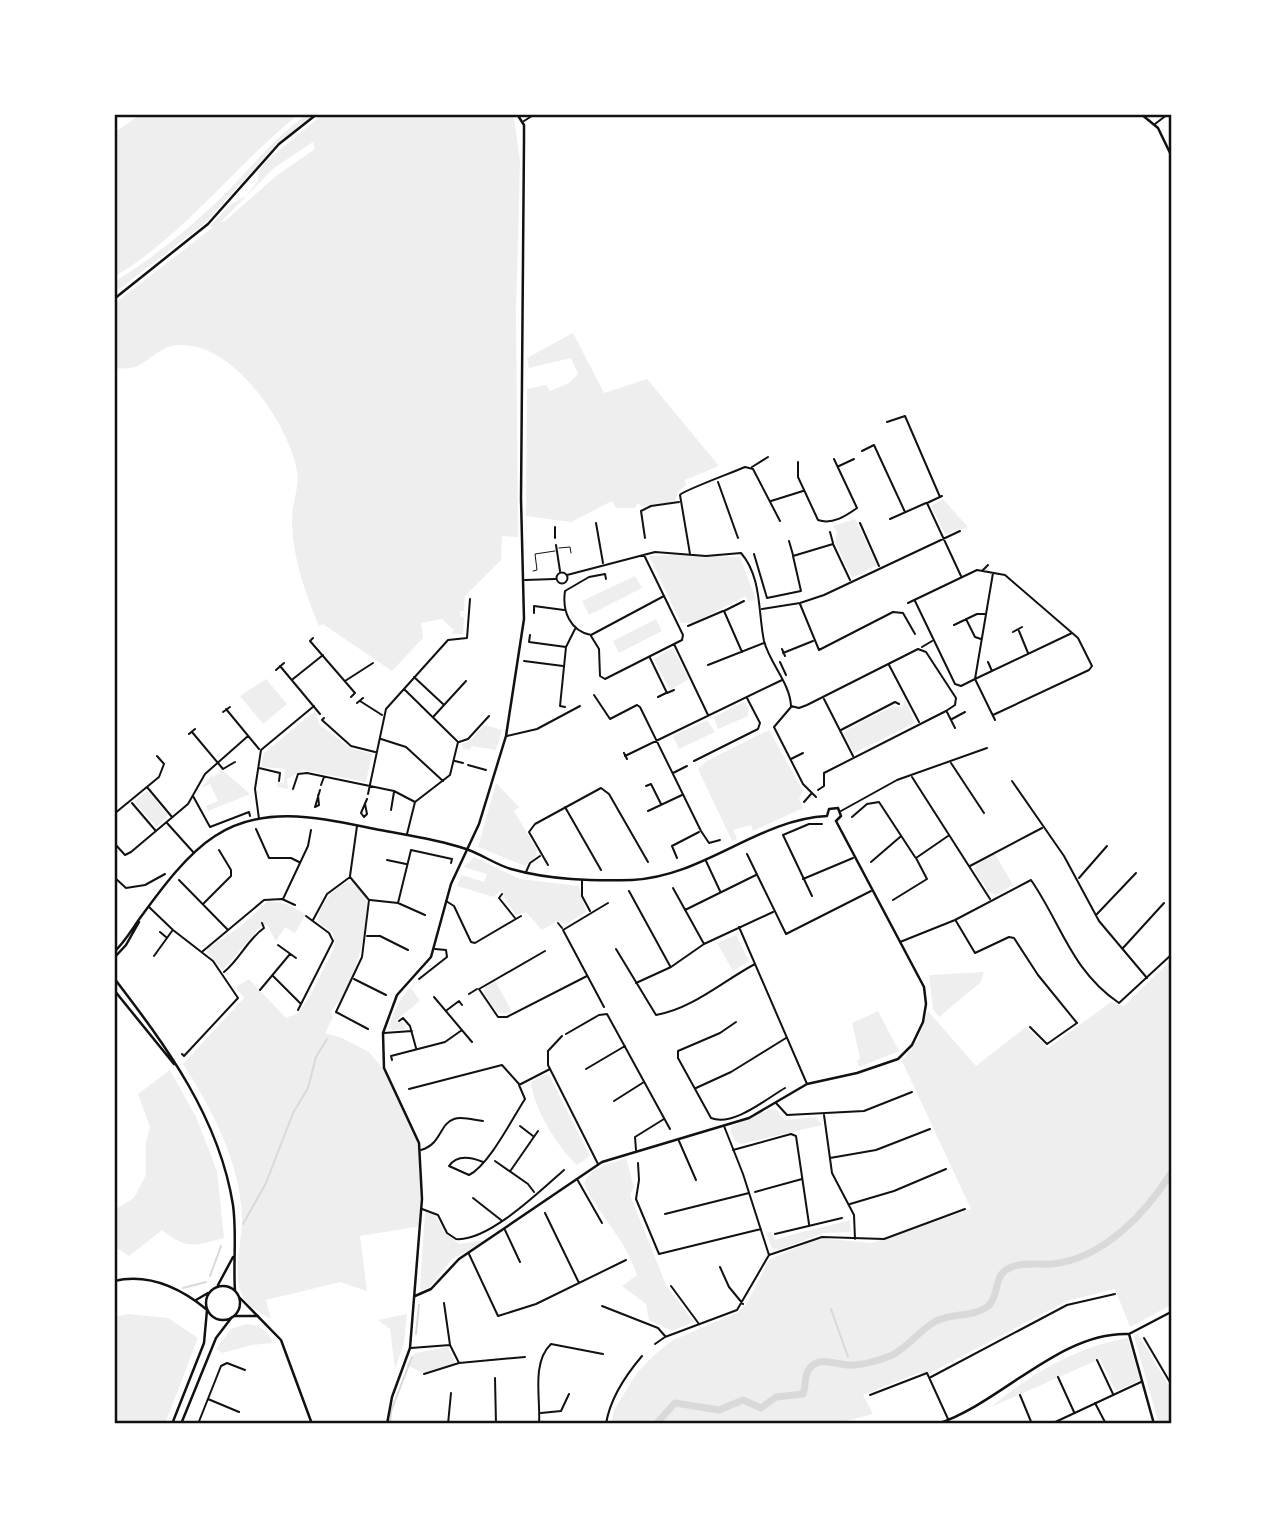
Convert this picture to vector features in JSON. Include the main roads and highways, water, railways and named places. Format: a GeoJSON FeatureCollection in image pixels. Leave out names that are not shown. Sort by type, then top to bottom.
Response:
{"type":"FeatureCollection","features":[{"type":"Feature","properties":{"kind":"waterway"},"geometry":{"type":"LineString","coordinates":[[243,1224],[266,1183],[293,1113],[308,1088],[316,1057],[327,1039]]}},
{"type":"Feature","properties":{"kind":"waterway"},"geometry":{"type":"LineString","coordinates":[[656,1424],[675,1403],[719,1410],[743,1400],[761,1408],[776,1397],[803,1394],[807,1372],[819,1362],[854,1365],[890,1356],[936,1321],[987,1307],[1002,1273],[1011,1267],[1071,1260],[1105,1244],[1136,1218],[1171,1173]]}},
{"type":"Feature","properties":{"kind":"waterway"},"geometry":{"type":"LineString","coordinates":[[210,1276],[221,1246]]}},
{"type":"Feature","properties":{"kind":"waterway"},"geometry":{"type":"LineString","coordinates":[[183,1288],[206,1282]]}},
{"type":"Feature","properties":{"kind":"waterway"},"geometry":{"type":"LineString","coordinates":[[416,1334],[419,1305]]}},
{"type":"Feature","properties":{"kind":"waterway"},"geometry":{"type":"LineString","coordinates":[[831,1309],[848,1357]]}},
{"type":"Feature","properties":{"kind":"waterway"},"geometry":{"type":"LineString","coordinates":[[390,1424],[391,1411],[412,1357]]}}]}
